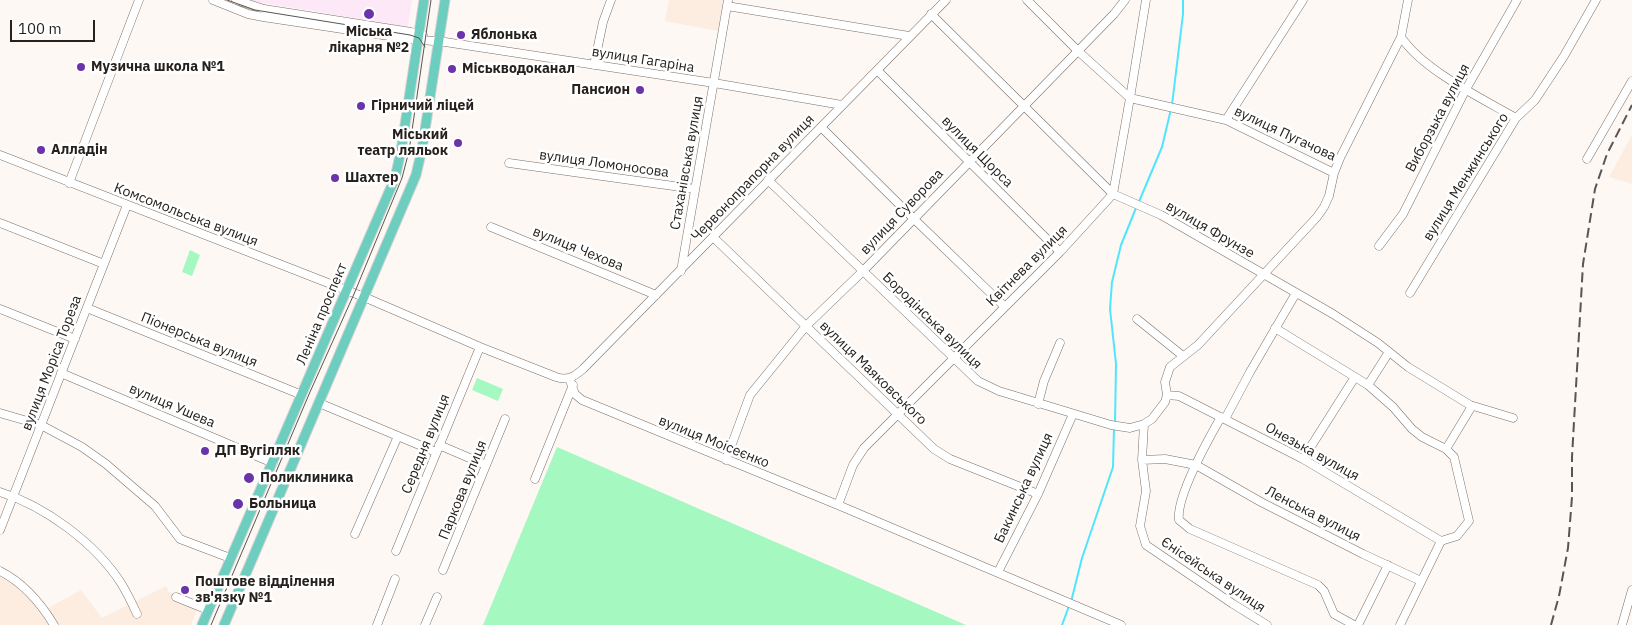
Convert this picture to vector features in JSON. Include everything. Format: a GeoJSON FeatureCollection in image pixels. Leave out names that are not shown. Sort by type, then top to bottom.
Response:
{"type":"FeatureCollection","features":[{"type":"Feature","properties":{"kind":"main road","name":"Леніна проспект"},"geometry":{"type":"LineString","coordinates":[[202,625],[395,178],[401,151],[424,0]]}},
{"type":"Feature","properties":{"kind":"main road"},"geometry":{"type":"LineString","coordinates":[[224,625],[396,224],[417,170],[445,0]]}},
{"type":"Feature","properties":{"kind":"street"},"geometry":{"type":"LineString","coordinates":[[69,183],[139,0]]}},
{"type":"Feature","properties":{"kind":"street"},"geometry":{"type":"LineString","coordinates":[[213,0],[248,14],[418,41]]}},
{"type":"Feature","properties":{"kind":"street"},"geometry":{"type":"LineString","coordinates":[[236,0],[264,9],[418,41]]}},
{"type":"Feature","properties":{"kind":"street"},"geometry":{"type":"LineString","coordinates":[[594,65],[603,22],[611,0]]}},
{"type":"Feature","properties":{"kind":"street","name":"Червонопрапорна вулиця"},"geometry":{"type":"LineString","coordinates":[[535,479],[578,374],[946,0]]}},
{"type":"Feature","properties":{"kind":"street"},"geometry":{"type":"LineString","coordinates":[[1027,0],[1078,51],[1130,98]]}},
{"type":"Feature","properties":{"kind":"street","name":"вулиця Суворова"},"geometry":{"type":"LineString","coordinates":[[726,460],[750,395],[806,326],[862,272],[968,161],[1078,51],[1125,0]]}},
{"type":"Feature","properties":{"kind":"street"},"geometry":{"type":"LineString","coordinates":[[1113,194],[1146,0]]}},
{"type":"Feature","properties":{"kind":"street"},"geometry":{"type":"LineString","coordinates":[[1226,120],[1303,0]]}},
{"type":"Feature","properties":{"kind":"street","name":"вулиця Пугачова"},"geometry":{"type":"LineString","coordinates":[[1130,98],[1226,120],[1334,173],[1401,37],[1408,0]]}},
{"type":"Feature","properties":{"kind":"street","name":"Виборзька вулиця"},"geometry":{"type":"LineString","coordinates":[[1379,246],[1403,214],[1466,89],[1517,0]]}},
{"type":"Feature","properties":{"kind":"street","name":"вулиця Менжинського"},"geometry":{"type":"LineString","coordinates":[[1410,293],[1516,118],[1535,100],[1564,56],[1596,0]]}},
{"type":"Feature","properties":{"kind":"street"},"geometry":{"type":"LineString","coordinates":[[727,3],[909,36]]}},
{"type":"Feature","properties":{"kind":"street","name":"Стаханівська вулиця"},"geometry":{"type":"LineString","coordinates":[[680,271],[727,3]]}},
{"type":"Feature","properties":{"kind":"street","name":"вулиця Фрунзе"},"geometry":{"type":"LineString","coordinates":[[931,14],[1113,194],[1161,216],[1333,314],[1408,367],[1472,406],[1513,418]]}},
{"type":"Feature","properties":{"kind":"street"},"geometry":{"type":"LineString","coordinates":[[1401,37],[1414,54],[1466,89],[1516,118]]}},
{"type":"Feature","properties":{"kind":"street","name":"вулиця Гагаріна"},"geometry":{"type":"LineString","coordinates":[[418,41],[439,41],[714,83],[842,105]]}},
{"type":"Feature","properties":{"kind":"street","name":"вулиця Щорса"},"geometry":{"type":"LineString","coordinates":[[876,70],[1060,252]]}},
{"type":"Feature","properties":{"kind":"street"},"geometry":{"type":"LineString","coordinates":[[1586,159],[1632,81]]}},
{"type":"Feature","properties":{"kind":"street"},"geometry":{"type":"LineString","coordinates":[[821,127],[1004,306]]}},
{"type":"Feature","properties":{"kind":"street","name":"Комсомольська вулиця"},"geometry":{"type":"LineString","coordinates":[[0,156],[364,298]]}},
{"type":"Feature","properties":{"kind":"street","name":"вулиця Ломоносова"},"geometry":{"type":"LineString","coordinates":[[509,163],[695,189]]}},
{"type":"Feature","properties":{"kind":"street"},"geometry":{"type":"LineString","coordinates":[[1142,460],[1144,424],[1160,411],[1167,396],[1166,375],[1174,362],[1198,345],[1317,217],[1329,196],[1334,173]]}},
{"type":"Feature","properties":{"kind":"street","name":"Бородінська вулиця"},"geometry":{"type":"LineString","coordinates":[[768,180],[954,360],[982,384],[1038,404],[1111,425],[1135,427],[1144,424]]}},
{"type":"Feature","properties":{"kind":"street","name":"Квітнева вулиця"},"geometry":{"type":"LineString","coordinates":[[838,506],[858,456],[954,360],[1004,306],[1060,252],[1113,194]]}},
{"type":"Feature","properties":{"kind":"street","name":"вулиця Моріса Тореза"},"geometry":{"type":"LineString","coordinates":[[0,530],[127,205]]}},
{"type":"Feature","properties":{"kind":"street"},"geometry":{"type":"LineString","coordinates":[[0,223],[104,264]]}},
{"type":"Feature","properties":{"kind":"street","name":"вулиця Чехова"},"geometry":{"type":"LineString","coordinates":[[491,227],[656,295]]}},
{"type":"Feature","properties":{"kind":"street","name":"вулиця Маяковського"},"geometry":{"type":"LineString","coordinates":[[713,237],[934,449],[1038,494]]}},
{"type":"Feature","properties":{"kind":"street"},"geometry":{"type":"LineString","coordinates":[[685,245],[689,254],[696,254]]}},
{"type":"Feature","properties":{"kind":"street"},"geometry":{"type":"LineString","coordinates":[[1296,293],[1196,465],[1181,504],[1180,520],[1190,529],[1318,585],[1324,591],[1334,614],[1354,625]]}},
{"type":"Feature","properties":{"kind":"street"},"geometry":{"type":"LineString","coordinates":[[364,298],[556,377],[569,378]]}},
{"type":"Feature","properties":{"kind":"street","name":"Піонерська вулиця"},"geometry":{"type":"LineString","coordinates":[[87,308],[302,395]]}},
{"type":"Feature","properties":{"kind":"street"},"geometry":{"type":"LineString","coordinates":[[0,309],[75,339]]}},
{"type":"Feature","properties":{"kind":"street"},"geometry":{"type":"LineString","coordinates":[[1137,320],[1184,356]]}},
{"type":"Feature","properties":{"kind":"street"},"geometry":{"type":"LineString","coordinates":[[1275,328],[1368,385],[1393,407],[1417,433],[1446,449],[1454,457],[1469,521],[1457,536],[1441,541],[1400,625]]}},
{"type":"Feature","properties":{"kind":"street"},"geometry":{"type":"LineString","coordinates":[[1038,404],[1044,382],[1060,343]]}},
{"type":"Feature","properties":{"kind":"street","name":"Середня вулиця"},"geometry":{"type":"LineString","coordinates":[[396,551],[480,347]]}},
{"type":"Feature","properties":{"kind":"street"},"geometry":{"type":"LineString","coordinates":[[1368,385],[1389,352]]}},
{"type":"Feature","properties":{"kind":"street","name":"вулиця Ушева"},"geometry":{"type":"LineString","coordinates":[[61,373],[273,463]]}},
{"type":"Feature","properties":{"kind":"street","name":"Червонопрапорна вулиця"},"geometry":{"type":"LineString","coordinates":[[569,378],[578,374]]}},
{"type":"Feature","properties":{"kind":"street"},"geometry":{"type":"LineString","coordinates":[[1303,459],[1355,377]]}},
{"type":"Feature","properties":{"kind":"street","name":"вулиця Моісеєнко"},"geometry":{"type":"LineString","coordinates":[[569,378],[575,394],[582,400],[998,572],[1121,625]]}},
{"type":"Feature","properties":{"kind":"street","name":"Онезька вулиця"},"geometry":{"type":"LineString","coordinates":[[1167,396],[1179,396],[1303,459],[1441,541]]}},
{"type":"Feature","properties":{"kind":"street"},"geometry":{"type":"LineString","coordinates":[[319,403],[398,436],[486,465]]}},
{"type":"Feature","properties":{"kind":"street"},"geometry":{"type":"LineString","coordinates":[[1446,449],[1472,406]]}},
{"type":"Feature","properties":{"kind":"street"},"geometry":{"type":"LineString","coordinates":[[0,413],[41,425],[82,447],[106,464],[155,506],[180,539],[230,558]]}},
{"type":"Feature","properties":{"kind":"street","name":"Бакинська вулиця"},"geometry":{"type":"LineString","coordinates":[[998,572],[1038,494],[1073,414]]}},
{"type":"Feature","properties":{"kind":"street","name":"Паркова вулиця"},"geometry":{"type":"LineString","coordinates":[[444,570],[505,419]]}},
{"type":"Feature","properties":{"kind":"street"},"geometry":{"type":"LineString","coordinates":[[356,534],[398,436]]}},
{"type":"Feature","properties":{"kind":"street","name":"Ленська вулиця"},"geometry":{"type":"LineString","coordinates":[[1142,460],[1165,459],[1196,465],[1261,502],[1421,581]]}},
{"type":"Feature","properties":{"kind":"street","name":"Єнісейська вулиця"},"geometry":{"type":"LineString","coordinates":[[1142,460],[1146,491],[1140,526],[1146,545],[1257,623],[1267,625]]}},
{"type":"Feature","properties":{"kind":"street"},"geometry":{"type":"LineString","coordinates":[[0,492],[30,503],[84,541],[120,582],[137,614]]}},
{"type":"Feature","properties":{"kind":"street"},"geometry":{"type":"LineString","coordinates":[[1358,625],[1388,565]]}},
{"type":"Feature","properties":{"kind":"street"},"geometry":{"type":"LineString","coordinates":[[0,571],[25,587],[39,602],[54,625]]}},
{"type":"Feature","properties":{"kind":"street"},"geometry":{"type":"LineString","coordinates":[[377,625],[395,579]]}},
{"type":"Feature","properties":{"kind":"street"},"geometry":{"type":"LineString","coordinates":[[1622,625],[1632,590]]}},
{"type":"Feature","properties":{"kind":"street"},"geometry":{"type":"LineString","coordinates":[[176,597],[208,610]]}},
{"type":"Feature","properties":{"kind":"street"},"geometry":{"type":"LineString","coordinates":[[425,625],[437,597]]}},
{"type":"Feature","properties":{"kind":"shaded area","name":"Міська лікарня №2"},"geometry":{"type":"Polygon","coordinates":[[[246,0],[412,0],[408,27],[246,0]]]}},
{"type":"Feature","properties":{"kind":"shaded area"},"geometry":{"type":"Polygon","coordinates":[[[669,0],[723,0],[718,31],[665,21],[669,0]]]}},
{"type":"Feature","properties":{"kind":"shaded area"},"geometry":{"type":"Polygon","coordinates":[[[1632,135],[1632,184],[1609,177],[1632,135]]]}},
{"type":"Feature","properties":{"kind":"shaded area"},"geometry":{"type":"Polygon","coordinates":[[[0,574],[20,586],[43,611],[81,590],[102,618],[166,586],[169,592],[199,605],[191,625],[0,625],[0,574]]]}},
{"type":"Feature","properties":{"kind":"green space"},"geometry":{"type":"Polygon","coordinates":[[[190,250],[200,255],[192,276],[182,272],[190,250]]]}},
{"type":"Feature","properties":{"kind":"green space"},"geometry":{"type":"Polygon","coordinates":[[[477,378],[503,389],[498,401],[472,390],[477,378]]]}},
{"type":"Feature","properties":{"kind":"green space"},"geometry":{"type":"Polygon","coordinates":[[[557,447],[966,625],[483,625],[557,447]]]}},
{"type":"Feature","properties":{"kind":"waterway"},"geometry":{"type":"LineString","coordinates":[[1172,105],[1183,0]]}},
{"type":"Feature","properties":{"kind":"waterway"},"geometry":{"type":"LineString","coordinates":[[1138,204],[1162,147],[1171,109]]}},
{"type":"Feature","properties":{"kind":"waterway"},"geometry":{"type":"LineString","coordinates":[[1115,423],[1116,364],[1110,309],[1112,282],[1121,245],[1136,208]]}},
{"type":"Feature","properties":{"kind":"waterway"},"geometry":{"type":"LineString","coordinates":[[1071,602],[1082,558],[1113,467],[1114,428]]}},
{"type":"Feature","properties":{"kind":"waterway"},"geometry":{"type":"LineString","coordinates":[[1062,625],[1069,606]]}},
{"type":"Feature","properties":{"kind":"tram line"},"geometry":{"type":"LineString","coordinates":[[227,0],[255,10],[410,35],[419,38],[425,47]]}},
{"type":"Feature","properties":{"kind":"tram line"},"geometry":{"type":"LineString","coordinates":[[211,625],[402,178],[409,151],[431,0]]}},
{"type":"Feature","properties":{"kind":"railway"},"geometry":{"type":"LineString","coordinates":[[1551,625],[1559,596],[1568,548],[1583,264],[1595,189],[1607,154],[1632,105]]}},
{"type":"Feature","properties":{"kind":"place","name":"Міська лікарня №2"},"geometry":{"type":"Point","coordinates":[369,14]}},
{"type":"Feature","properties":{"kind":"place","name":"Яблонька"},"geometry":{"type":"Point","coordinates":[461,35]}},
{"type":"Feature","properties":{"kind":"place","name":"Музична школа №1"},"geometry":{"type":"Point","coordinates":[81,67]}},
{"type":"Feature","properties":{"kind":"place","name":"Міськводоканал"},"geometry":{"type":"Point","coordinates":[452,69]}},
{"type":"Feature","properties":{"kind":"place","name":"Пансион"},"geometry":{"type":"Point","coordinates":[640,90]}},
{"type":"Feature","properties":{"kind":"place","name":"Гірничий ліцей"},"geometry":{"type":"Point","coordinates":[361,106]}},
{"type":"Feature","properties":{"kind":"place","name":"Міський театр ляльок"},"geometry":{"type":"Point","coordinates":[458,143]}},
{"type":"Feature","properties":{"kind":"place","name":"Алладін"},"geometry":{"type":"Point","coordinates":[41,150]}},
{"type":"Feature","properties":{"kind":"place","name":"Шахтер"},"geometry":{"type":"Point","coordinates":[335,178]}},
{"type":"Feature","properties":{"kind":"place","name":"ДП Вугілляк"},"geometry":{"type":"Point","coordinates":[205,451]}},
{"type":"Feature","properties":{"kind":"place","name":"Поликлиника"},"geometry":{"type":"Point","coordinates":[249,478]}},
{"type":"Feature","properties":{"kind":"place","name":"Больница"},"geometry":{"type":"Point","coordinates":[238,504]}},
{"type":"Feature","properties":{"kind":"place","name":"Поштове відділення зв'язку №1"},"geometry":{"type":"Point","coordinates":[185,590]}}]}
